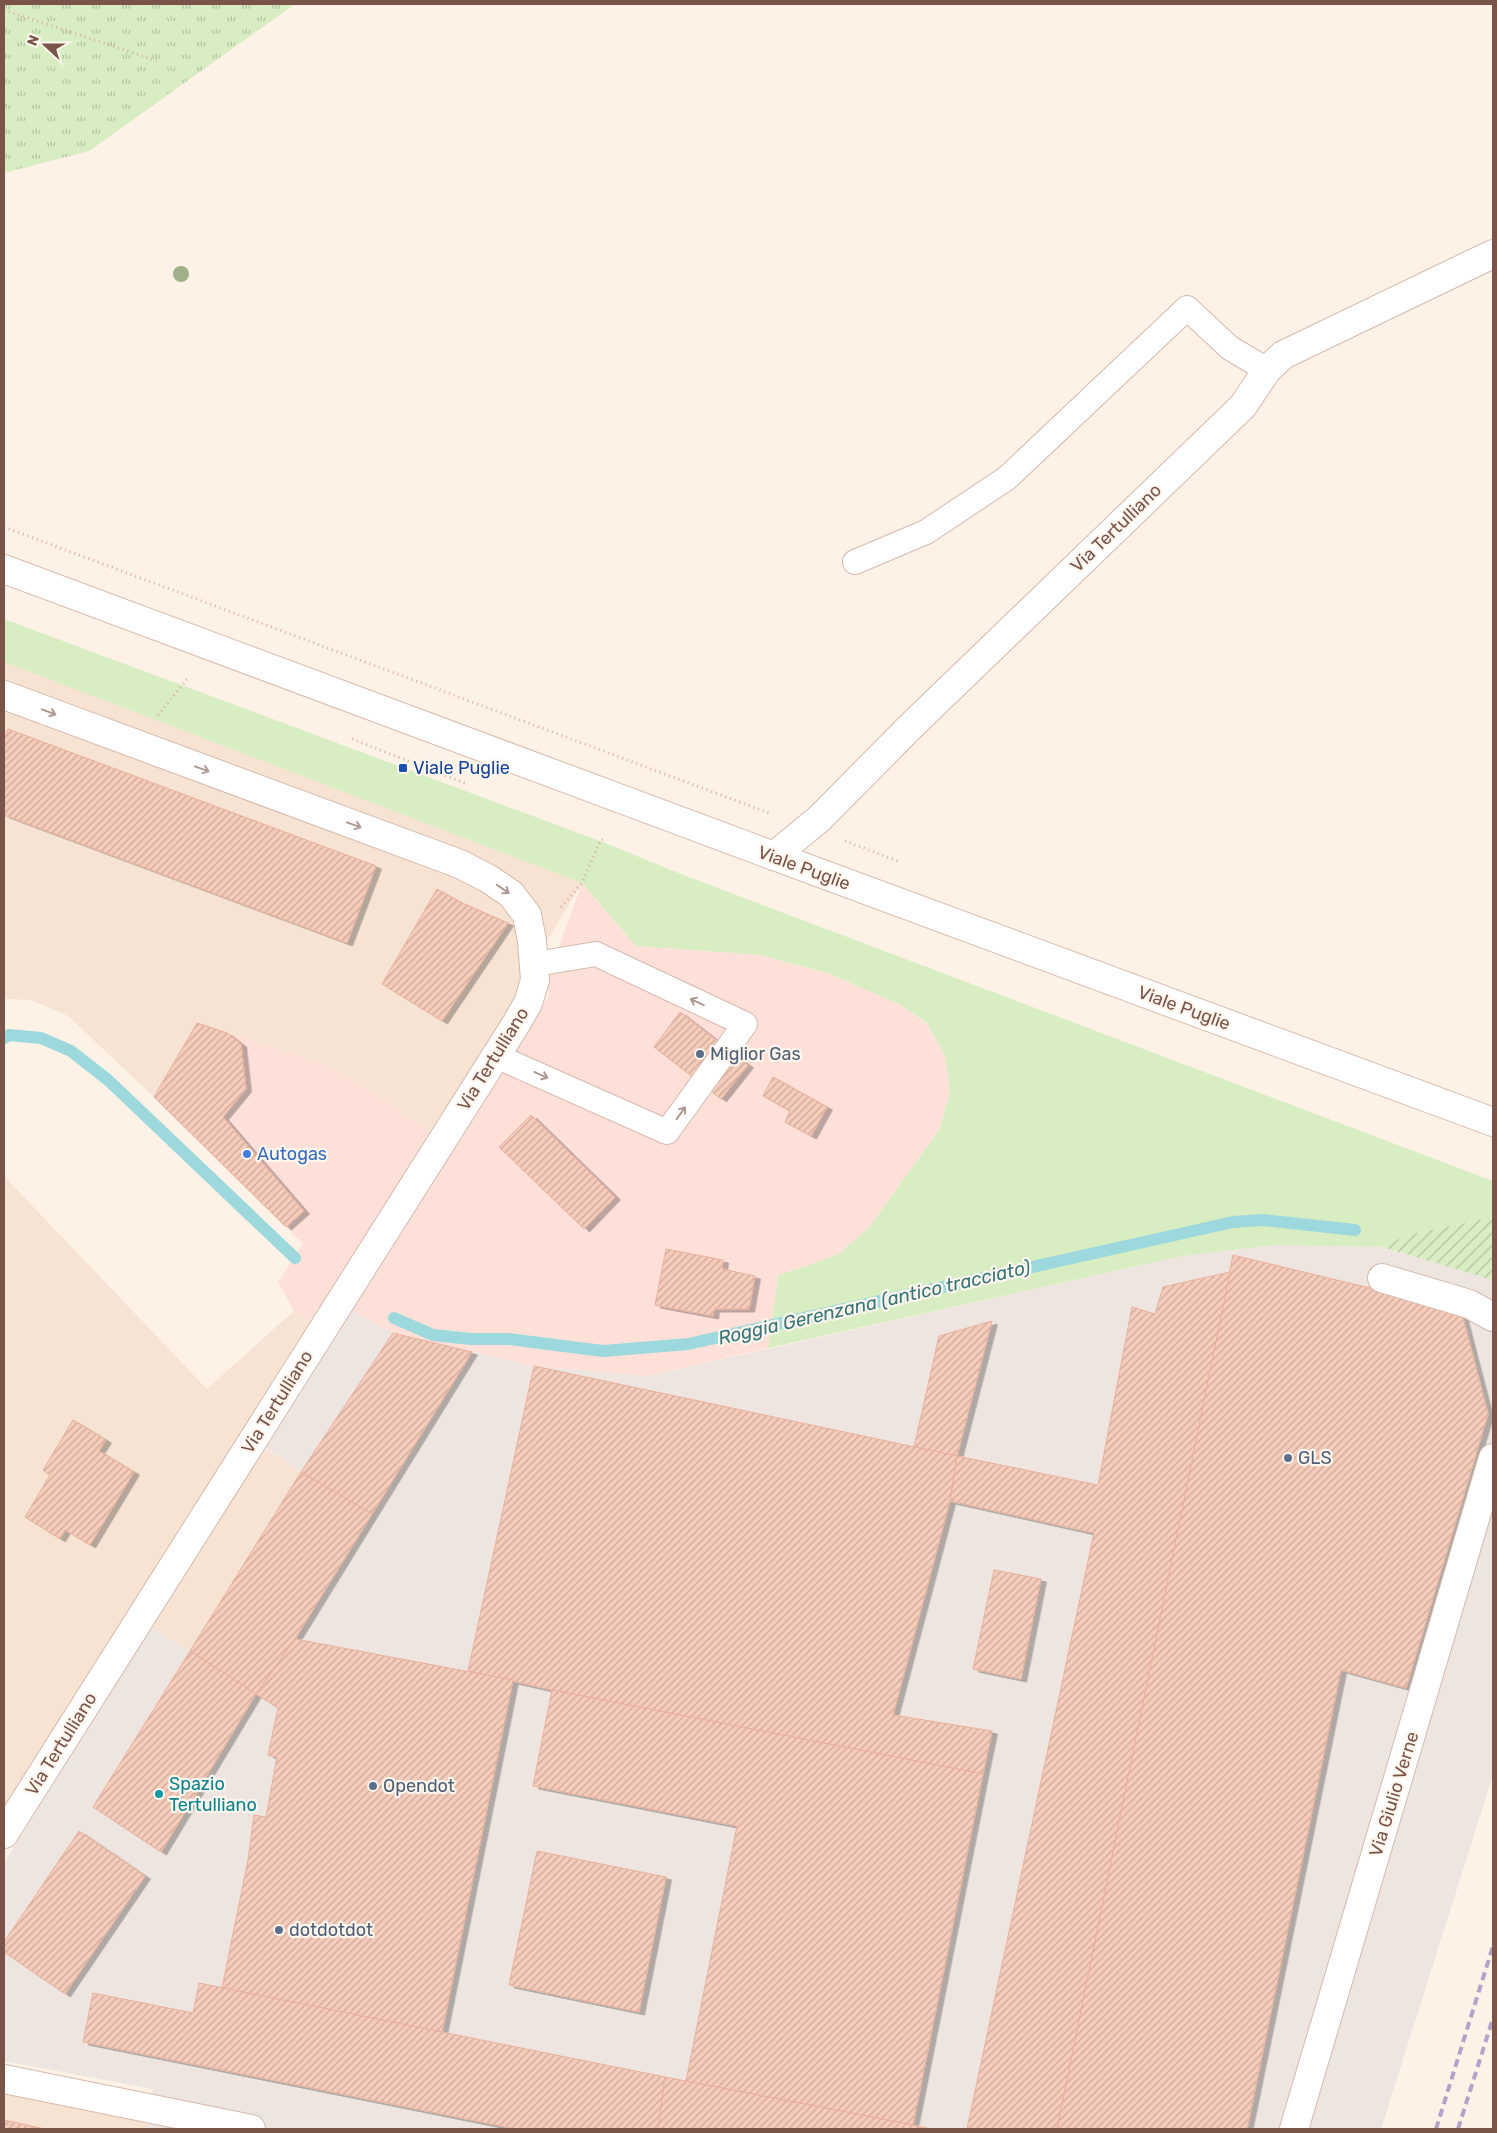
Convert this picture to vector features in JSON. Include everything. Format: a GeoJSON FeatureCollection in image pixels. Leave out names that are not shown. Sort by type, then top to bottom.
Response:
{"type":"FeatureCollection","features":[{"type":"Feature","properties":{"kind":"street","name":"Via Tertulliano"},"geometry":{"type":"LineString","coordinates":[[774,856],[820,818],[909,728],[1243,406],[1267,370],[1283,355],[1493,254]]}},
{"type":"Feature","properties":{"kind":"street","name":"Viale Puglie"},"geometry":{"type":"LineString","coordinates":[[4,569],[1493,1122]]}},
{"type":"Feature","properties":{"kind":"street"},"geometry":{"type":"LineString","coordinates":[[4,695],[460,864],[489,879],[511,894],[527,914],[535,964]]}},
{"type":"Feature","properties":{"kind":"street","name":"Via Tertulliano"},"geometry":{"type":"LineString","coordinates":[[4,1834],[496,1056],[528,1003],[535,980],[535,964]]}},
{"type":"Feature","properties":{"kind":"street"},"geometry":{"type":"LineString","coordinates":[[1382,1278],[1469,1304],[1493,1317]]}},
{"type":"Feature","properties":{"kind":"street","name":"Via Giulio Verne"},"geometry":{"type":"LineString","coordinates":[[1294,2129],[1493,1458]]}},
{"type":"Feature","properties":{"kind":"street"},"geometry":{"type":"LineString","coordinates":[[4,2079],[252,2129]]}},
{"type":"Feature","properties":{"kind":"lane"},"geometry":{"type":"LineString","coordinates":[[855,562],[926,532],[1007,478],[1187,308],[1230,348],[1267,370]]}},
{"type":"Feature","properties":{"kind":"lane"},"geometry":{"type":"LineString","coordinates":[[496,1056],[667,1132],[745,1024],[596,954],[535,964]]}},
{"type":"Feature","properties":{"kind":"path"},"geometry":{"type":"LineString","coordinates":[[4,10],[157,61]]}},
{"type":"Feature","properties":{"kind":"path"},"geometry":{"type":"LineString","coordinates":[[4,527],[732,798]]}},
{"type":"Feature","properties":{"kind":"path"},"geometry":{"type":"LineString","coordinates":[[154,720],[188,678]]}},
{"type":"Feature","properties":{"kind":"path"},"geometry":{"type":"LineString","coordinates":[[352,739],[467,784]]}},
{"type":"Feature","properties":{"kind":"path"},"geometry":{"type":"LineString","coordinates":[[582,884],[600,840],[606,838]]}},
{"type":"Feature","properties":{"kind":"shaded area"},"geometry":{"type":"Polygon","coordinates":[[[4,662],[582,883],[527,974],[524,997],[433,1134],[366,1088],[321,1064],[197,1024],[154,1097],[68,1016],[31,1000],[4,999],[4,662]]]}},
{"type":"Feature","properties":{"kind":"shaded area"},"geometry":{"type":"Polygon","coordinates":[[[582,883],[636,946],[761,955],[827,973],[899,1004],[927,1024],[945,1056],[950,1093],[939,1130],[870,1226],[840,1253],[778,1275],[768,1348],[647,1376],[534,1366],[393,1333],[352,1311],[548,997],[548,977],[582,883]]]}},
{"type":"Feature","properties":{"kind":"shaded area"},"geometry":{"type":"Polygon","coordinates":[[[197,1023],[325,1065],[366,1088],[433,1134],[313,1323],[294,1311],[278,1282],[303,1244],[154,1097],[197,1023]]]}},
{"type":"Feature","properties":{"kind":"shaded area"},"geometry":{"type":"Polygon","coordinates":[[[4,1176],[207,1389],[294,1311],[313,1323],[243,1434],[301,1472],[372,1514],[295,1639],[256,1694],[131,1613],[4,1815],[4,1176]]]}},
{"type":"Feature","properties":{"kind":"shaded area"},"geometry":{"type":"Polygon","coordinates":[[[1275,1245],[1382,1247],[1493,1280],[1493,1775],[1381,2129],[146,2129],[153,2089],[4,2061],[4,1863],[152,1627],[256,1694],[295,1639],[372,1515],[301,1472],[266,1448],[352,1311],[393,1333],[534,1366],[647,1376],[1182,1256],[1275,1245]]]}},
{"type":"Feature","properties":{"kind":"shaded area"},"geometry":{"type":"Polygon","coordinates":[[[4,2089],[148,2119],[146,2129],[4,2129],[4,2089]]]}},
{"type":"Feature","properties":{"kind":"green space"},"geometry":{"type":"Polygon","coordinates":[[[4,4],[295,4],[89,151],[4,173],[4,4]]]}},
{"type":"Feature","properties":{"kind":"green space"},"geometry":{"type":"Polygon","coordinates":[[[4,619],[600,841],[686,876],[1493,1181],[1493,1217],[1407,1235],[1382,1247],[1275,1245],[1182,1256],[768,1348],[778,1275],[840,1253],[870,1226],[939,1130],[950,1093],[945,1056],[927,1023],[899,1004],[827,973],[761,955],[636,946],[582,883],[4,662],[4,619]]]}},
{"type":"Feature","properties":{"kind":"green space"},"geometry":{"type":"Polygon","coordinates":[[[1493,1217],[1493,1280],[1382,1247],[1407,1235],[1493,1217]]]}},
{"type":"Feature","properties":{"kind":"building"},"geometry":{"type":"Polygon","coordinates":[[[8,729],[376,866],[347,943],[4,815],[4,740],[8,729]]]}},
{"type":"Feature","properties":{"kind":"building"},"geometry":{"type":"Polygon","coordinates":[[[437,889],[460,902],[508,923],[442,1021],[382,984],[437,889]]]}},
{"type":"Feature","properties":{"kind":"building"},"geometry":{"type":"Polygon","coordinates":[[[680,1012],[748,1065],[721,1099],[654,1047],[680,1012]]]}},
{"type":"Feature","properties":{"kind":"building"},"geometry":{"type":"Polygon","coordinates":[[[197,1023],[227,1033],[241,1044],[246,1089],[223,1117],[304,1211],[286,1227],[154,1097],[197,1023]]]}},
{"type":"Feature","properties":{"kind":"building"},"geometry":{"type":"Polygon","coordinates":[[[773,1077],[827,1107],[811,1136],[785,1122],[790,1111],[763,1096],[773,1077]]]}},
{"type":"Feature","properties":{"kind":"building"},"geometry":{"type":"Polygon","coordinates":[[[531,1115],[615,1197],[584,1229],[499,1147],[531,1115]]]}},
{"type":"Feature","properties":{"kind":"building"},"geometry":{"type":"Polygon","coordinates":[[[666,1249],[723,1260],[722,1269],[755,1276],[749,1309],[714,1309],[713,1316],[655,1305],[666,1249]]]}},
{"type":"Feature","properties":{"kind":"building"},"geometry":{"type":"Polygon","coordinates":[[[1233,1255],[1461,1310],[1488,1414],[1406,1688],[1341,1670],[1247,2129],[1057,2129],[1233,1255]]]}},
{"type":"Feature","properties":{"kind":"building"},"geometry":{"type":"Polygon","coordinates":[[[1230,1272],[1057,2129],[967,2129],[1094,1533],[950,1501],[957,1456],[1098,1485],[1132,1307],[1155,1314],[1163,1287],[1230,1272]]]}},
{"type":"Feature","properties":{"kind":"building"},"geometry":{"type":"Polygon","coordinates":[[[992,1321],[957,1456],[914,1447],[939,1336],[992,1321]]]}},
{"type":"Feature","properties":{"kind":"building"},"geometry":{"type":"Polygon","coordinates":[[[393,1333],[472,1352],[372,1514],[301,1472],[393,1333]]]}},
{"type":"Feature","properties":{"kind":"building"},"geometry":{"type":"Polygon","coordinates":[[[534,1366],[957,1456],[950,1501],[893,1715],[992,1731],[983,1774],[552,1690],[468,1671],[534,1366]]]}},
{"type":"Feature","properties":{"kind":"building"},"geometry":{"type":"Polygon","coordinates":[[[73,1420],[106,1440],[99,1451],[134,1472],[90,1545],[65,1530],[60,1539],[25,1517],[50,1475],[43,1470],[73,1420]]]}},
{"type":"Feature","properties":{"kind":"building"},"geometry":{"type":"Polygon","coordinates":[[[301,1472],[372,1514],[295,1639],[256,1694],[190,1651],[301,1472]]]}},
{"type":"Feature","properties":{"kind":"building"},"geometry":{"type":"Polygon","coordinates":[[[994,1570],[1041,1579],[1021,1679],[973,1669],[994,1570]]]}},
{"type":"Feature","properties":{"kind":"building"},"geometry":{"type":"Polygon","coordinates":[[[295,1639],[513,1680],[442,2032],[222,1988],[248,1860],[254,1815],[266,1817],[277,1757],[268,1755],[278,1708],[256,1694],[295,1639]]]}},
{"type":"Feature","properties":{"kind":"building"},"geometry":{"type":"Polygon","coordinates":[[[190,1651],[256,1694],[161,1852],[93,1807],[190,1651]]]}},
{"type":"Feature","properties":{"kind":"building"},"geometry":{"type":"Polygon","coordinates":[[[552,1690],[983,1774],[913,2125],[686,2081],[737,1826],[533,1786],[552,1690]]]}},
{"type":"Feature","properties":{"kind":"building"},"geometry":{"type":"Polygon","coordinates":[[[79,1831],[145,1876],[65,1994],[4,1952],[4,1942],[79,1831]]]}},
{"type":"Feature","properties":{"kind":"building"},"geometry":{"type":"Polygon","coordinates":[[[537,1851],[666,1877],[639,2012],[509,1985],[537,1851]]]}},
{"type":"Feature","properties":{"kind":"building"},"geometry":{"type":"Polygon","coordinates":[[[199,1983],[665,2077],[658,2129],[516,2129],[83,2042],[93,1993],[193,2013],[199,1983]]]}},
{"type":"Feature","properties":{"kind":"building"},"geometry":{"type":"Polygon","coordinates":[[[665,2077],[913,2125],[931,2129],[658,2129],[665,2077]]]}},
{"type":"Feature","properties":{"kind":"building"},"geometry":{"type":"Polygon","coordinates":[[[4,2120],[45,2129],[4,2129],[4,2120]]]}},
{"type":"Feature","properties":{"kind":"waterway","name":"Roggia Gerenzana (antico tracciato)"},"geometry":{"type":"LineString","coordinates":[[4,1038],[9,1035],[41,1038],[71,1051],[108,1080],[295,1258]]}},
{"type":"Feature","properties":{"kind":"waterway","name":"Roggia Gerenzana (antico tracciato)"},"geometry":{"type":"LineString","coordinates":[[394,1318],[433,1335],[471,1339],[508,1339],[603,1351],[688,1344],[1233,1222],[1263,1220],[1355,1230]]}},
{"type":"Feature","properties":{"kind":"railway"},"geometry":{"type":"LineString","coordinates":[[1436,2129],[1493,1946]]}},
{"type":"Feature","properties":{"kind":"railway"},"geometry":{"type":"LineString","coordinates":[[1458,2129],[1493,2018]]}},
{"type":"Feature","properties":{"kind":"place","name":"Viale Puglie"},"geometry":{"type":"Point","coordinates":[403,768]}},
{"type":"Feature","properties":{"kind":"place","name":"Miglior Gas"},"geometry":{"type":"Point","coordinates":[700,1054]}},
{"type":"Feature","properties":{"kind":"place","name":"Autogas"},"geometry":{"type":"Point","coordinates":[247,1154]}},
{"type":"Feature","properties":{"kind":"place","name":"GLS"},"geometry":{"type":"Point","coordinates":[1288,1458]}},
{"type":"Feature","properties":{"kind":"place","name":"Opendot"},"geometry":{"type":"Point","coordinates":[373,1786]}},
{"type":"Feature","properties":{"kind":"place","name":"Spazio Tertulliano"},"geometry":{"type":"Point","coordinates":[159,1794]}},
{"type":"Feature","properties":{"kind":"place","name":"dotdotdot"},"geometry":{"type":"Point","coordinates":[279,1930]}}]}
